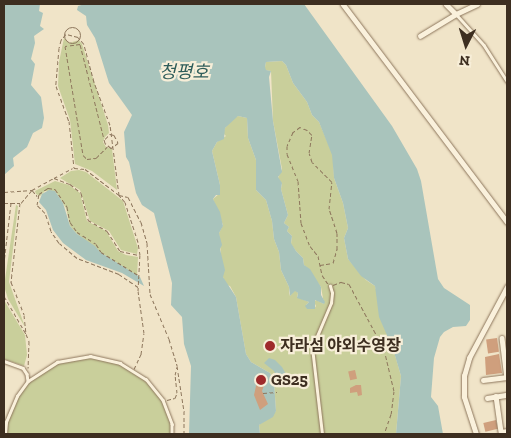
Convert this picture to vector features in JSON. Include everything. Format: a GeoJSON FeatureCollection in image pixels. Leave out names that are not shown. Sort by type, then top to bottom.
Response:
{"type":"FeatureCollection","features":[{"type":"Feature","properties":{"kind":"street"},"geometry":{"type":"LineString","coordinates":[[343,4],[507,222]]}},
{"type":"Feature","properties":{"kind":"street"},"geometry":{"type":"LineString","coordinates":[[446,4],[456,14]]}},
{"type":"Feature","properties":{"kind":"street"},"geometry":{"type":"LineString","coordinates":[[420,36],[456,14],[477,4]]}},
{"type":"Feature","properties":{"kind":"street"},"geometry":{"type":"LineString","coordinates":[[476,434],[464,397],[464,376],[469,358],[507,287]]}},
{"type":"Feature","properties":{"kind":"street"},"geometry":{"type":"LineString","coordinates":[[483,380],[507,376],[505,343],[502,338]]}},
{"type":"Feature","properties":{"kind":"street"},"geometry":{"type":"LineString","coordinates":[[487,398],[507,395]]}},
{"type":"Feature","properties":{"kind":"street"},"geometry":{"type":"LineString","coordinates":[[496,396],[501,433],[507,431]]}},
{"type":"Feature","properties":{"kind":"lane"},"geometry":{"type":"LineString","coordinates":[[456,14],[484,45],[507,81]]}},
{"type":"Feature","properties":{"kind":"lane"},"geometry":{"type":"LineString","coordinates":[[322,434],[312,348],[331,303],[332,293],[330,286]]}},
{"type":"Feature","properties":{"kind":"lane"},"geometry":{"type":"LineString","coordinates":[[5,434],[6,422],[17,396],[28,381],[45,368],[73,358],[106,358],[134,370],[146,379],[163,400],[172,424],[172,434]]}},
{"type":"Feature","properties":{"kind":"lane"},"geometry":{"type":"LineString","coordinates":[[4,361],[23,368],[28,374],[28,381]]}},
{"type":"Feature","properties":{"kind":"path"},"geometry":{"type":"LineString","coordinates":[[74,168],[69,121],[56,86],[59,44],[66,31],[72,27],[78,30],[79,38]]}},
{"type":"Feature","properties":{"kind":"path"},"geometry":{"type":"LineString","coordinates":[[65,36],[74,35],[84,44],[112,134],[119,195]]}},
{"type":"Feature","properties":{"kind":"path"},"geometry":{"type":"LineString","coordinates":[[65,36],[71,42],[79,38]]}},
{"type":"Feature","properties":{"kind":"path"},"geometry":{"type":"LineString","coordinates":[[59,44],[64,47],[80,44],[107,147]]}},
{"type":"Feature","properties":{"kind":"path"},"geometry":{"type":"LineString","coordinates":[[64,47],[83,155],[87,158],[96,158],[107,147]]}},
{"type":"Feature","properties":{"kind":"path"},"geometry":{"type":"LineString","coordinates":[[320,266],[333,263],[337,249],[337,233],[329,209],[332,182],[312,162],[309,153],[312,135],[308,130],[300,127],[292,132],[286,151],[298,181],[301,223],[320,266],[323,278],[330,286],[341,282],[349,284],[384,349],[394,391],[391,414],[384,434]]}},
{"type":"Feature","properties":{"kind":"path"},"geometry":{"type":"LineString","coordinates":[[105,139],[112,134]]}},
{"type":"Feature","properties":{"kind":"path"},"geometry":{"type":"LineString","coordinates":[[112,134],[118,140],[114,148]]}},
{"type":"Feature","properties":{"kind":"path"},"geometry":{"type":"LineString","coordinates":[[107,147],[114,148]]}},
{"type":"Feature","properties":{"kind":"path"},"geometry":{"type":"LineString","coordinates":[[26,334],[24,315],[11,282],[20,203],[32,190],[54,178],[74,168],[85,169],[119,195],[129,212],[140,255],[138,287],[144,320],[144,338],[141,354],[134,370]]}},
{"type":"Feature","properties":{"kind":"path"},"geometry":{"type":"LineString","coordinates":[[54,178],[77,188],[84,198],[88,220],[107,231],[120,251],[140,255]]}},
{"type":"Feature","properties":{"kind":"path"},"geometry":{"type":"LineString","coordinates":[[138,287],[119,274],[82,260],[67,250],[54,235],[45,213],[37,205],[38,196],[45,189],[56,189],[67,207],[70,222],[77,232],[139,276]]}},
{"type":"Feature","properties":{"kind":"path"},"geometry":{"type":"LineString","coordinates":[[4,192],[32,190],[38,196]]}},
{"type":"Feature","properties":{"kind":"path"},"geometry":{"type":"LineString","coordinates":[[119,195],[128,197],[142,222],[147,243],[150,294],[170,339],[177,366],[184,411],[184,434]]}},
{"type":"Feature","properties":{"kind":"path"},"geometry":{"type":"LineString","coordinates":[[4,203],[20,203]]}},
{"type":"Feature","properties":{"kind":"path"},"geometry":{"type":"LineString","coordinates":[[4,263],[11,203]]}},
{"type":"Feature","properties":{"kind":"path"},"geometry":{"type":"LineString","coordinates":[[4,296],[29,341],[28,374]]}},
{"type":"Feature","properties":{"kind":"path"},"geometry":{"type":"LineString","coordinates":[[163,400],[175,398],[177,392],[175,375],[177,366]]}},
{"type":"Feature","properties":{"kind":"path"},"geometry":{"type":"LineString","coordinates":[[262,393],[278,392]]}},
{"type":"Feature","properties":{"kind":"green space"},"geometry":{"type":"Polygon","coordinates":[[[64,38],[69,43],[79,40],[82,44],[108,125],[109,133],[103,142],[106,147],[112,149],[117,190],[92,171],[75,164],[70,120],[58,86],[59,62],[64,38]]]}},
{"type":"Feature","properties":{"kind":"green space"},"geometry":{"type":"Polygon","coordinates":[[[282,61],[286,65],[293,83],[307,102],[312,115],[319,122],[333,155],[334,178],[343,203],[348,228],[344,238],[348,259],[366,280],[375,286],[401,376],[396,434],[260,434],[259,425],[276,411],[274,381],[270,373],[251,362],[246,354],[236,297],[230,286],[226,285],[223,277],[219,233],[223,225],[213,199],[219,194],[220,185],[212,151],[217,142],[226,136],[223,133],[232,119],[238,116],[247,118],[248,138],[256,160],[256,190],[266,200],[272,221],[274,239],[279,252],[281,270],[289,287],[290,296],[295,290],[298,293],[297,297],[309,302],[306,305],[309,309],[314,309],[316,306],[314,302],[316,300],[324,304],[321,287],[304,265],[303,258],[291,244],[292,236],[287,231],[289,227],[284,223],[288,215],[281,189],[282,184],[278,178],[282,169],[273,121],[271,71],[265,70],[266,62],[282,61]]]}},
{"type":"Feature","properties":{"kind":"green space"},"geometry":{"type":"Polygon","coordinates":[[[79,170],[86,172],[123,201],[138,248],[137,254],[121,250],[109,231],[90,221],[80,190],[60,178],[71,171],[79,170]]]}},
{"type":"Feature","properties":{"kind":"green space"},"geometry":{"type":"Polygon","coordinates":[[[55,181],[69,185],[80,193],[87,221],[106,231],[118,251],[126,255],[138,257],[137,276],[100,252],[77,234],[70,226],[66,208],[55,191],[45,191],[40,196],[36,194],[35,191],[55,181]]]}},
{"type":"Feature","properties":{"kind":"green space"},"geometry":{"type":"Polygon","coordinates":[[[16,205],[18,206],[9,282],[25,327],[8,299],[4,286],[16,205]]]}},
{"type":"Feature","properties":{"kind":"green space"},"geometry":{"type":"Polygon","coordinates":[[[4,300],[25,335],[27,355],[24,366],[4,359],[4,300]]]}},
{"type":"Feature","properties":{"kind":"green space"},"geometry":{"type":"Polygon","coordinates":[[[90,356],[120,363],[146,379],[163,400],[172,424],[172,434],[5,434],[6,422],[17,396],[28,381],[57,362],[90,356]]]}},
{"type":"Feature","properties":{"kind":"water"},"geometry":{"type":"Polygon","coordinates":[[[4,4],[40,4],[39,11],[43,13],[40,26],[44,29],[34,36],[35,43],[31,59],[35,64],[31,85],[41,97],[44,118],[42,128],[33,133],[27,147],[13,158],[14,166],[4,175],[4,4]]]}},
{"type":"Feature","properties":{"kind":"water","name":"청평호"},"geometry":{"type":"Polygon","coordinates":[[[85,4],[304,4],[392,126],[417,169],[421,181],[438,279],[444,288],[470,305],[470,320],[466,326],[453,327],[444,332],[440,337],[434,358],[431,397],[438,406],[443,434],[396,434],[401,376],[393,349],[379,317],[375,286],[361,276],[348,259],[344,238],[348,228],[343,203],[334,178],[332,155],[319,122],[312,115],[307,102],[293,83],[286,65],[282,61],[266,62],[265,67],[266,70],[271,71],[269,77],[273,121],[282,172],[278,177],[282,183],[281,189],[288,215],[284,223],[289,227],[287,231],[292,236],[291,243],[303,258],[304,265],[310,269],[321,287],[321,295],[325,302],[324,304],[315,300],[315,309],[307,309],[305,306],[309,302],[297,298],[298,293],[295,291],[290,296],[289,287],[281,270],[279,252],[274,239],[272,221],[266,200],[256,190],[256,160],[248,138],[247,118],[238,116],[225,128],[224,139],[217,142],[212,151],[220,185],[220,195],[216,195],[213,199],[220,212],[223,226],[219,233],[222,245],[220,249],[225,270],[223,277],[236,297],[246,354],[251,362],[270,373],[274,381],[276,411],[273,417],[259,425],[260,434],[189,434],[191,366],[184,344],[182,317],[171,305],[172,283],[154,213],[142,205],[136,193],[129,162],[126,157],[124,132],[132,115],[109,83],[95,38],[87,25],[86,16],[77,10],[78,6],[85,4]]]}},
{"type":"Feature","properties":{"kind":"water"},"geometry":{"type":"Polygon","coordinates":[[[49,190],[55,191],[63,203],[70,226],[77,234],[95,246],[100,252],[140,277],[144,286],[122,273],[86,260],[63,243],[53,230],[46,210],[39,202],[42,194],[49,190]]]}},
{"type":"Feature","properties":{"kind":"water"},"geometry":{"type":"Polygon","coordinates":[[[269,358],[275,360],[282,367],[287,376],[284,382],[279,382],[274,371],[264,363],[269,358]]]}},
{"type":"Feature","properties":{"kind":"building"},"geometry":{"type":"Polygon","coordinates":[[[497,338],[499,352],[488,353],[486,340],[497,338]]]}},
{"type":"Feature","properties":{"kind":"building"},"geometry":{"type":"Polygon","coordinates":[[[499,354],[502,373],[486,375],[485,357],[499,354]]]}},
{"type":"Feature","properties":{"kind":"building"},"geometry":{"type":"Polygon","coordinates":[[[355,370],[357,379],[350,380],[348,372],[355,370]]]}},
{"type":"Feature","properties":{"kind":"building"},"geometry":{"type":"Polygon","coordinates":[[[258,377],[266,380],[262,391],[268,404],[260,410],[254,395],[258,377]]]}},
{"type":"Feature","properties":{"kind":"building"},"geometry":{"type":"Polygon","coordinates":[[[361,385],[362,395],[358,396],[357,392],[350,393],[350,388],[361,385]]]}},
{"type":"Feature","properties":{"kind":"building"},"geometry":{"type":"Polygon","coordinates":[[[496,420],[498,429],[485,432],[483,423],[496,420]]]}},
{"type":"Feature","properties":{"kind":"place","name":"자라섬 야외수영장"},"geometry":{"type":"Point","coordinates":[270,346]}},
{"type":"Feature","properties":{"kind":"place","name":"GS25"},"geometry":{"type":"Point","coordinates":[261,380]}}]}
